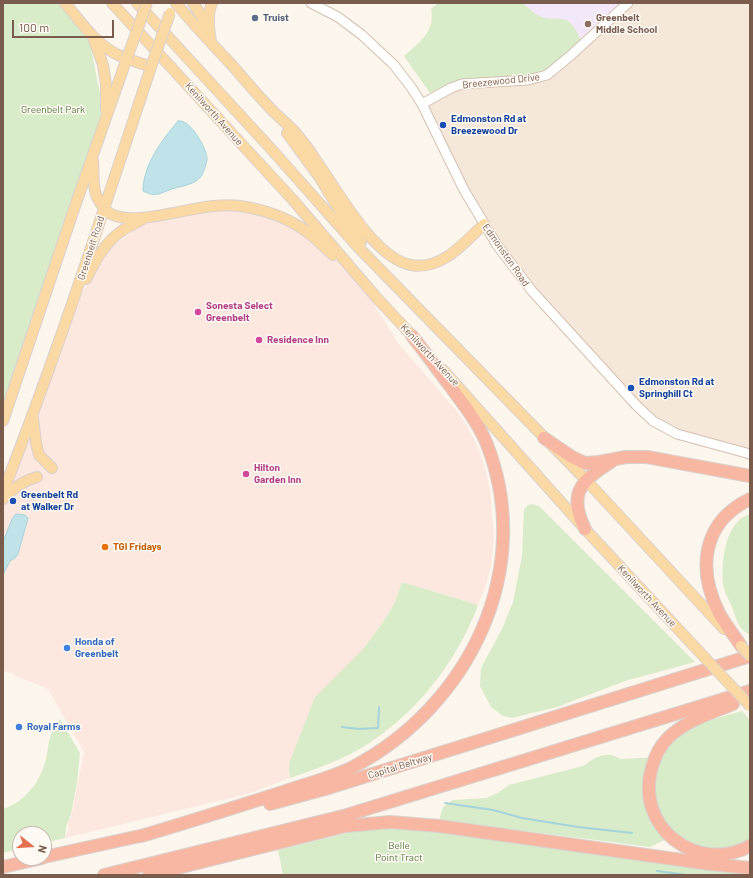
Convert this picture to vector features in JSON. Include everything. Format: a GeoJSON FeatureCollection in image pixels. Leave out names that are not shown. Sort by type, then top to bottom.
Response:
{"type":"FeatureCollection","features":[{"type":"Feature","properties":{"kind":"highway"},"geometry":{"type":"LineString","coordinates":[[142,836],[332,776],[352,767],[391,743],[419,720],[452,682],[477,641],[493,600],[499,578],[502,558],[503,519],[497,478],[485,441],[468,409],[412,336]]}},
{"type":"Feature","properties":{"kind":"highway"},"geometry":{"type":"LineString","coordinates":[[544,438],[572,457],[585,463],[631,457],[647,457],[750,476]]}},
{"type":"Feature","properties":{"kind":"highway"},"geometry":{"type":"LineString","coordinates":[[585,529],[577,507],[577,497],[580,489],[586,480],[601,468],[617,459]]}},
{"type":"Feature","properties":{"kind":"highway"},"geometry":{"type":"LineString","coordinates":[[741,646],[720,614],[712,596],[706,562],[707,548],[712,535],[719,524],[728,513],[738,505],[750,499]]}},
{"type":"Feature","properties":{"kind":"highway","name":"Capital Beltway"},"geometry":{"type":"LineString","coordinates":[[52,856],[142,836],[325,789],[750,656]]}},
{"type":"Feature","properties":{"kind":"highway"},"geometry":{"type":"LineString","coordinates":[[104,875],[347,815],[750,691]]}},
{"type":"Feature","properties":{"kind":"highway"},"geometry":{"type":"LineString","coordinates":[[750,697],[701,717],[678,730],[668,738],[659,749],[653,763],[649,776],[648,792],[656,818],[670,835],[684,846],[702,853],[721,855],[750,846]]}},
{"type":"Feature","properties":{"kind":"highway"},"geometry":{"type":"LineString","coordinates":[[149,875],[346,826],[390,822],[439,826],[703,863],[750,868]]}},
{"type":"Feature","properties":{"kind":"main road"},"geometry":{"type":"LineString","coordinates":[[65,3],[93,37],[116,54],[151,67]]}},
{"type":"Feature","properties":{"kind":"main road","name":"Kenilworth Avenue"},"geometry":{"type":"LineString","coordinates":[[112,3],[293,200],[352,269],[464,391],[585,529],[750,706]]}},
{"type":"Feature","properties":{"kind":"main road","name":"Kenilworth Avenue"},"geometry":{"type":"LineString","coordinates":[[137,3],[386,276],[586,480],[750,656]]}},
{"type":"Feature","properties":{"kind":"main road"},"geometry":{"type":"LineString","coordinates":[[3,421],[74,206],[148,3]]}},
{"type":"Feature","properties":{"kind":"main road"},"geometry":{"type":"LineString","coordinates":[[193,3],[209,28]]}},
{"type":"Feature","properties":{"kind":"main road"},"geometry":{"type":"LineString","coordinates":[[211,42],[209,28],[212,3]]}},
{"type":"Feature","properties":{"kind":"main road"},"geometry":{"type":"LineString","coordinates":[[173,6],[211,42],[292,130],[315,158],[355,218],[375,242],[393,258],[399,262],[422,266],[440,261],[450,255],[484,224]]}},
{"type":"Feature","properties":{"kind":"main road","name":"Greenbelt Road"},"geometry":{"type":"LineString","coordinates":[[3,492],[71,310],[151,67],[173,6]]}},
{"type":"Feature","properties":{"kind":"main road"},"geometry":{"type":"LineString","coordinates":[[93,37],[103,65],[106,84],[106,117]]}},
{"type":"Feature","properties":{"kind":"main road"},"geometry":{"type":"LineString","coordinates":[[273,111],[320,178],[347,222],[386,276]]}},
{"type":"Feature","properties":{"kind":"main road"},"geometry":{"type":"LineString","coordinates":[[93,155],[94,186],[97,197],[105,208],[112,214],[122,217],[145,217],[215,206],[239,206],[253,208],[271,214],[303,229],[352,269]]}},
{"type":"Feature","properties":{"kind":"main road"},"geometry":{"type":"LineString","coordinates":[[71,310],[100,253],[120,232],[145,217]]}},
{"type":"Feature","properties":{"kind":"main road"},"geometry":{"type":"LineString","coordinates":[[33,414],[36,443],[39,455],[52,468]]}},
{"type":"Feature","properties":{"kind":"main road"},"geometry":{"type":"LineString","coordinates":[[3,499],[16,486],[28,479],[37,477]]}},
{"type":"Feature","properties":{"kind":"street","name":"Edmonston Road"},"geometry":{"type":"LineString","coordinates":[[311,3],[349,25],[375,46],[394,65],[422,104],[464,190],[506,257],[532,291],[647,416],[658,425],[677,434],[750,454]]}},
{"type":"Feature","properties":{"kind":"street","name":"Breezewood Drive"},"geometry":{"type":"LineString","coordinates":[[422,104],[451,88],[462,84],[528,80],[547,75],[628,3]]}},
{"type":"Feature","properties":{"kind":"shaded area","name":"Greenbelt Middle School"},"geometry":{"type":"Polygon","coordinates":[[[523,3],[628,3],[583,44],[568,21],[544,18],[537,15],[523,3]]]}},
{"type":"Feature","properties":{"kind":"shaded area"},"geometry":{"type":"Polygon","coordinates":[[[628,3],[750,3],[750,454],[701,441],[647,416],[497,245],[422,104],[471,83],[628,3]]]}},
{"type":"Feature","properties":{"kind":"shaded area"},"geometry":{"type":"Polygon","coordinates":[[[239,206],[294,224],[352,269],[398,343],[455,409],[466,424],[477,445],[484,464],[490,490],[494,537],[491,566],[486,585],[478,605],[402,582],[395,602],[384,621],[363,649],[289,769],[290,778],[247,794],[65,838],[69,829],[67,820],[71,817],[84,752],[48,689],[12,673],[3,671],[3,492],[71,310],[112,247],[137,228],[145,217],[239,206]]]}},
{"type":"Feature","properties":{"kind":"green space","name":"Greenbelt Park"},"geometry":{"type":"Polygon","coordinates":[[[3,3],[65,3],[87,28],[104,114],[3,410],[3,3]]]}},
{"type":"Feature","properties":{"kind":"green space"},"geometry":{"type":"Polygon","coordinates":[[[438,3],[523,3],[540,16],[549,19],[563,19],[568,21],[575,29],[583,44],[547,75],[451,88],[441,88],[430,93],[404,56],[425,36],[429,30],[432,17],[431,9],[438,3]]]}},
{"type":"Feature","properties":{"kind":"green space"},"geometry":{"type":"Polygon","coordinates":[[[533,504],[540,507],[695,662],[625,681],[557,707],[512,718],[503,716],[491,707],[480,686],[481,668],[502,629],[513,602],[522,556],[524,509],[528,505],[533,504]]]}},
{"type":"Feature","properties":{"kind":"green space"},"geometry":{"type":"Polygon","coordinates":[[[750,514],[750,635],[740,627],[724,590],[723,565],[726,543],[730,533],[742,518],[750,514]]]}},
{"type":"Feature","properties":{"kind":"green space"},"geometry":{"type":"Polygon","coordinates":[[[402,582],[478,605],[458,648],[430,688],[414,706],[378,737],[358,750],[341,758],[290,778],[290,761],[315,697],[363,649],[384,621],[395,602],[402,582]]]}},
{"type":"Feature","properties":{"kind":"green space"},"geometry":{"type":"Polygon","coordinates":[[[742,711],[750,720],[750,839],[741,844],[723,849],[715,849],[698,846],[680,837],[662,841],[650,847],[439,820],[443,807],[453,800],[486,798],[496,794],[509,785],[583,766],[595,758],[603,755],[612,755],[621,759],[660,757],[674,740],[700,723],[742,711]]]}},
{"type":"Feature","properties":{"kind":"green space"},"geometry":{"type":"Polygon","coordinates":[[[60,719],[80,753],[77,783],[71,814],[66,827],[65,838],[52,841],[52,826],[12,826],[12,851],[3,853],[3,809],[18,802],[36,783],[44,767],[49,743],[56,723],[60,719]]]}},
{"type":"Feature","properties":{"kind":"green space","name":"Belle Point Tract"},"geometry":{"type":"Polygon","coordinates":[[[391,828],[438,832],[750,875],[283,875],[278,850],[356,831],[391,828]]]}},
{"type":"Feature","properties":{"kind":"water"},"geometry":{"type":"Polygon","coordinates":[[[178,121],[188,124],[203,145],[207,160],[203,173],[196,181],[188,185],[158,194],[147,193],[143,191],[146,172],[150,162],[154,153],[178,121]]]}},
{"type":"Feature","properties":{"kind":"water"},"geometry":{"type":"Polygon","coordinates":[[[16,514],[25,515],[28,518],[18,554],[10,561],[3,575],[3,542],[12,519],[16,514]]]}},
{"type":"Feature","properties":{"kind":"waterway"},"geometry":{"type":"LineString","coordinates":[[342,727],[359,729],[378,728],[379,707]]}},
{"type":"Feature","properties":{"kind":"waterway"},"geometry":{"type":"LineString","coordinates":[[445,803],[493,810],[522,818],[578,827],[632,833]]}},
{"type":"Feature","properties":{"kind":"waterway"},"geometry":{"type":"LineString","coordinates":[[657,871],[687,875]]}},
{"type":"Feature","properties":{"kind":"place","name":"Truist"},"geometry":{"type":"Point","coordinates":[255,18]}},
{"type":"Feature","properties":{"kind":"place","name":"Greenbelt Middle School"},"geometry":{"type":"Point","coordinates":[588,24]}},
{"type":"Feature","properties":{"kind":"place","name":"Edmonston Rd at Breezewood Dr"},"geometry":{"type":"Point","coordinates":[443,125]}},
{"type":"Feature","properties":{"kind":"place","name":"Sonesta Select Greenbelt"},"geometry":{"type":"Point","coordinates":[198,312]}},
{"type":"Feature","properties":{"kind":"place","name":"Residence Inn"},"geometry":{"type":"Point","coordinates":[259,340]}},
{"type":"Feature","properties":{"kind":"place","name":"Edmonston Rd at Springhill Ct"},"geometry":{"type":"Point","coordinates":[631,388]}},
{"type":"Feature","properties":{"kind":"place","name":"Hilton Garden Inn"},"geometry":{"type":"Point","coordinates":[246,474]}},
{"type":"Feature","properties":{"kind":"place","name":"Greenbelt Rd at Walker Dr"},"geometry":{"type":"Point","coordinates":[13,501]}},
{"type":"Feature","properties":{"kind":"place","name":"TGI Fridays"},"geometry":{"type":"Point","coordinates":[105,547]}},
{"type":"Feature","properties":{"kind":"place","name":"Honda of Greenbelt"},"geometry":{"type":"Point","coordinates":[67,648]}},
{"type":"Feature","properties":{"kind":"place","name":"Royal Farms"},"geometry":{"type":"Point","coordinates":[19,727]}}]}
